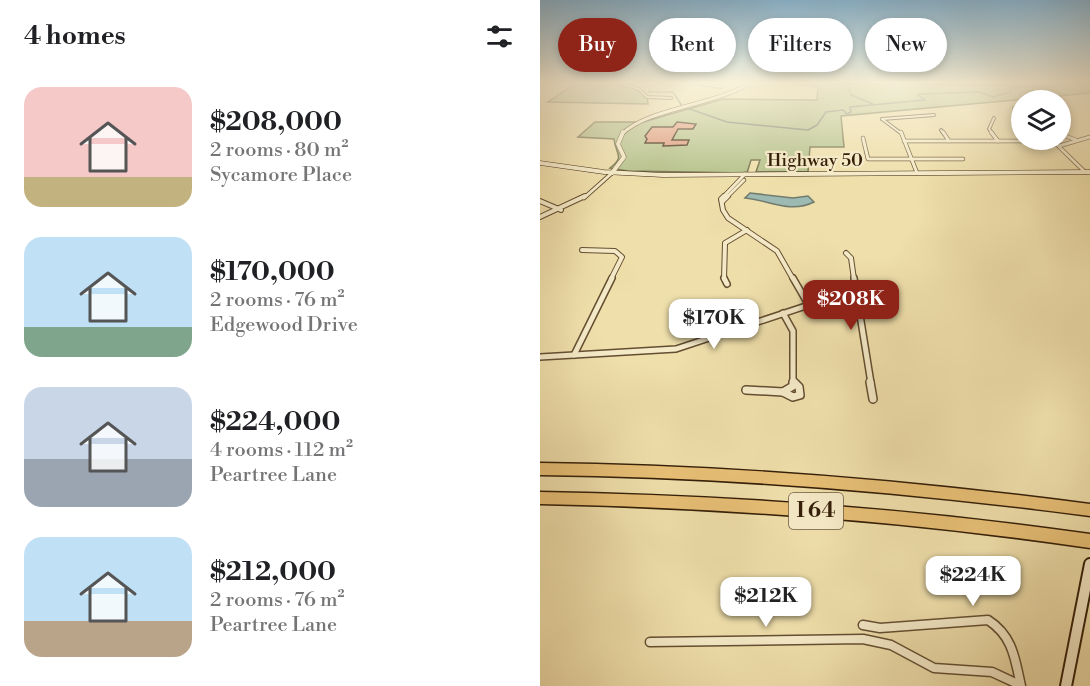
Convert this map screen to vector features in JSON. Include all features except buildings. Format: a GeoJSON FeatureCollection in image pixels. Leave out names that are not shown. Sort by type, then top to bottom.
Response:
{"type":"FeatureCollection","features":[{"type":"Feature","properties":{"kind":"highway","name":"I 64"},"geometry":{"type":"LineString","coordinates":[[540,469],[710,474],[811,480],[937,491],[1090,510]]}},
{"type":"Feature","properties":{"kind":"highway","name":"I 64"},"geometry":{"type":"LineString","coordinates":[[540,498],[781,507],[1090,541]]}},
{"type":"Feature","properties":{"kind":"main road","name":"Highway 50"},"geometry":{"type":"LineString","coordinates":[[540,163],[612,173],[744,176],[1088,172]]}},
{"type":"Feature","properties":{"kind":"main road"},"geometry":{"type":"LineString","coordinates":[[1065,686],[1089,568]]}},
{"type":"Feature","properties":{"kind":"street"},"geometry":{"type":"LineString","coordinates":[[540,217],[561,210],[583,198],[612,173],[624,159],[618,145],[619,138],[632,126],[666,115]]}},
{"type":"Feature","properties":{"kind":"street"},"geometry":{"type":"LineString","coordinates":[[917,173],[901,132],[882,119],[934,116]]}},
{"type":"Feature","properties":{"kind":"street"},"geometry":{"type":"LineString","coordinates":[[994,118],[989,129],[998,141]]}},
{"type":"Feature","properties":{"kind":"street"},"geometry":{"type":"LineString","coordinates":[[941,130],[949,141]]}},
{"type":"Feature","properties":{"kind":"street"},"geometry":{"type":"LineString","coordinates":[[1071,142],[1090,137]]}},
{"type":"Feature","properties":{"kind":"street"},"geometry":{"type":"LineString","coordinates":[[863,138],[868,159],[963,159]]}},
{"type":"Feature","properties":{"kind":"street"},"geometry":{"type":"LineString","coordinates":[[1071,138],[1076,140]]}},
{"type":"Feature","properties":{"kind":"street"},"geometry":{"type":"LineString","coordinates":[[904,141],[1011,141]]}},
{"type":"Feature","properties":{"kind":"street"},"geometry":{"type":"LineString","coordinates":[[1063,150],[1088,172]]}},
{"type":"Feature","properties":{"kind":"street"},"geometry":{"type":"LineString","coordinates":[[744,176],[724,195],[723,210],[728,218],[777,252],[808,304]]}},
{"type":"Feature","properties":{"kind":"street"},"geometry":{"type":"LineString","coordinates":[[540,201],[561,210]]}},
{"type":"Feature","properties":{"kind":"street"},"geometry":{"type":"LineString","coordinates":[[727,284],[723,281],[724,243],[747,230]]}},
{"type":"Feature","properties":{"kind":"street"},"geometry":{"type":"LineString","coordinates":[[574,355],[622,257],[615,251],[582,250]]}},
{"type":"Feature","properties":{"kind":"street"},"geometry":{"type":"LineString","coordinates":[[846,253],[852,258],[873,399]]}},
{"type":"Feature","properties":{"kind":"street"},"geometry":{"type":"LineString","coordinates":[[540,357],[676,349],[833,297],[883,295]]}},
{"type":"Feature","properties":{"kind":"street"},"geometry":{"type":"LineString","coordinates":[[783,313],[793,331],[794,381],[793,386],[783,392]]}},
{"type":"Feature","properties":{"kind":"street"},"geometry":{"type":"LineString","coordinates":[[746,390],[783,392],[793,397],[800,395],[800,387],[794,381]]}},
{"type":"Feature","properties":{"kind":"street"},"geometry":{"type":"LineString","coordinates":[[650,642],[862,639],[881,641],[934,668],[992,672],[1021,685],[1008,634],[988,620],[880,628],[863,625]]}},
{"type":"Feature","properties":{"kind":"green space"},"geometry":{"type":"Polygon","coordinates":[[[667,115],[852,115],[841,116],[844,147],[810,147],[808,172],[756,172],[760,160],[751,160],[747,173],[627,171],[610,168],[619,158],[614,139],[578,137],[595,122],[643,122],[667,115]]]}},
{"type":"Feature","properties":{"kind":"water"},"geometry":{"type":"Polygon","coordinates":[[[750,193],[793,198],[808,196],[814,202],[788,207],[745,198],[750,193]]]}},
{"type":"Feature","properties":{"kind":"waterway"},"geometry":{"type":"LineString","coordinates":[[707,115],[727,122],[808,130],[817,125],[824,115]]}}]}
